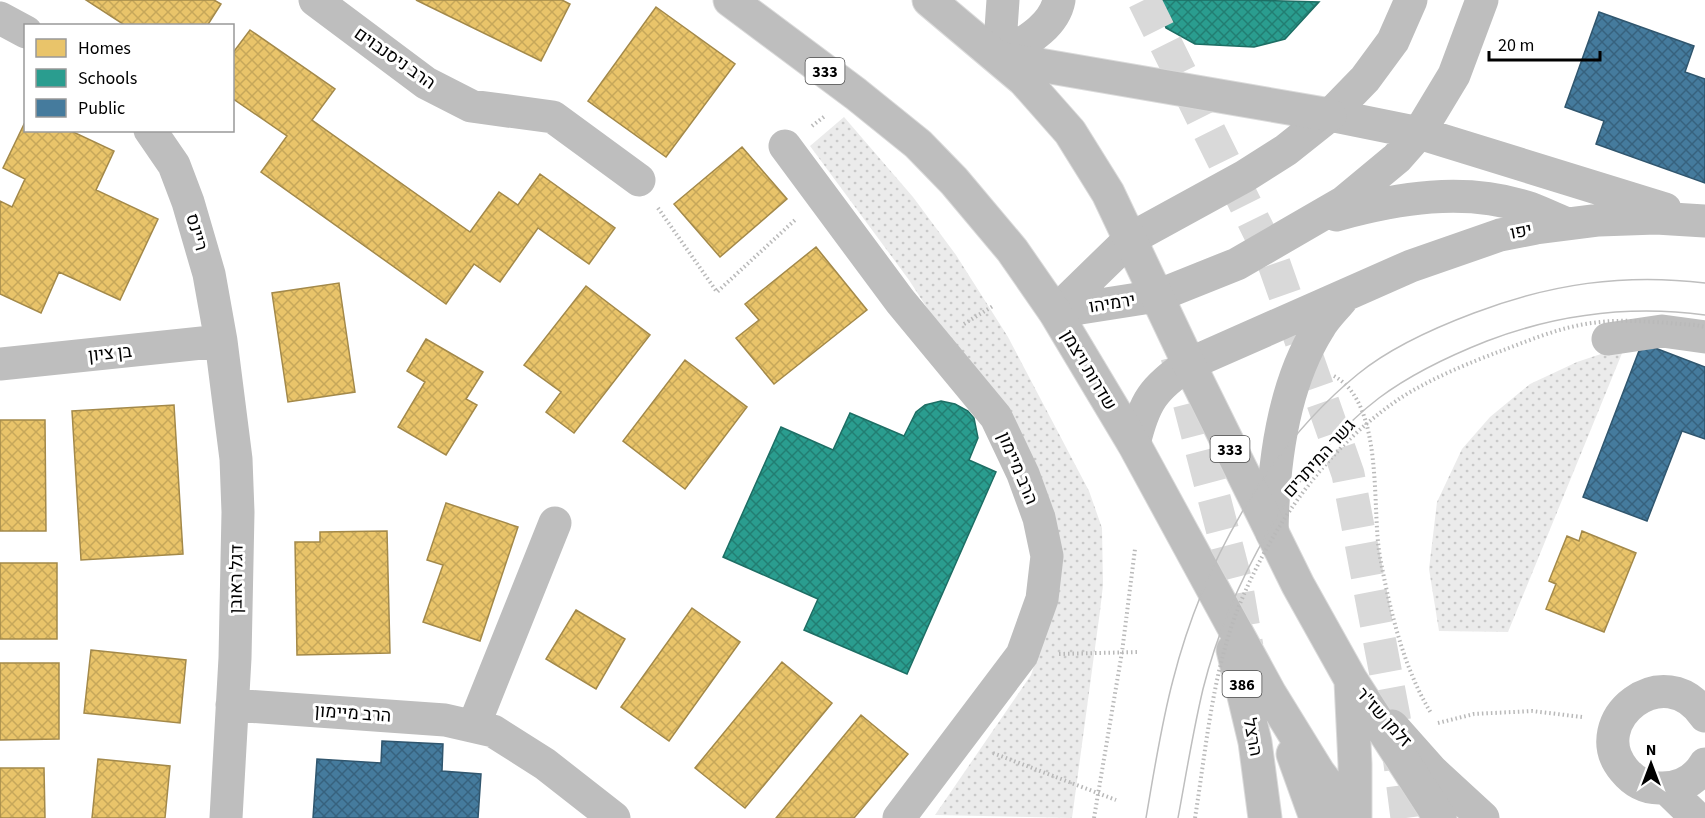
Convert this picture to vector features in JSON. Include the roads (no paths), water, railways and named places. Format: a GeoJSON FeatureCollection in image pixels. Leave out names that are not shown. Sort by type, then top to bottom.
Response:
{"type":"FeatureCollection","features":[{"type":"Feature","properties":{"kind":"street","name":"הרב ניסנבוים"},"geometry":{"type":"LineString","coordinates":[[315,0],[426,83],[471,106],[553,117],[639,180]]}},
{"type":"Feature","properties":{"kind":"street","name":"שדרות ויצמן"},"geometry":{"type":"LineString","coordinates":[[730,0],[856,94],[918,144],[954,181],[1012,250],[1055,312],[1134,444],[1270,694],[1318,772],[1354,818]]}},
{"type":"Feature","properties":{"kind":"street"},"geometry":{"type":"LineString","coordinates":[[929,0],[1024,80],[1070,132],[1108,193],[1130,239]]}},
{"type":"Feature","properties":{"kind":"street"},"geometry":{"type":"LineString","coordinates":[[999,58],[1003,0]]}},
{"type":"Feature","properties":{"kind":"street"},"geometry":{"type":"LineString","coordinates":[[999,58],[1043,28],[1058,7],[1059,0]]}},
{"type":"Feature","properties":{"kind":"street","name":"ירמיהו"},"geometry":{"type":"LineString","coordinates":[[1055,312],[1130,239],[1245,176],[1286,150],[1329,115],[1365,79],[1393,41],[1411,0]]}},
{"type":"Feature","properties":{"kind":"street","name":"ירמיהו"},"geometry":{"type":"LineString","coordinates":[[1055,312],[1157,296],[1237,264],[1344,202],[1397,158],[1419,133],[1454,75],[1482,0]]}},
{"type":"Feature","properties":{"kind":"street"},"geometry":{"type":"LineString","coordinates":[[0,18],[24,31]]}},
{"type":"Feature","properties":{"kind":"street"},"geometry":{"type":"LineString","coordinates":[[999,58],[1329,115],[1419,133],[1702,220]]}},
{"type":"Feature","properties":{"kind":"street","name":"ריינס"},"geometry":{"type":"LineString","coordinates":[[151,132],[174,165],[188,202],[209,274],[221,341]]}},
{"type":"Feature","properties":{"kind":"street","name":"הרב מיימון"},"geometry":{"type":"LineString","coordinates":[[785,146],[900,301],[996,417],[1023,474],[1039,518],[1047,556],[1042,599],[1022,655],[899,818]]}},
{"type":"Feature","properties":{"kind":"street"},"geometry":{"type":"LineString","coordinates":[[1316,220],[1378,204],[1451,196],[1491,199],[1527,207],[1565,223]]}},
{"type":"Feature","properties":{"kind":"street","name":"יפו"},"geometry":{"type":"LineString","coordinates":[[1134,444],[1140,418],[1151,396],[1169,378],[1189,364],[1411,266],[1500,235],[1565,223],[1656,218],[1702,220]]}},
{"type":"Feature","properties":{"kind":"street","name":"333"},"geometry":{"type":"LineString","coordinates":[[1130,239],[1272,533],[1351,680]]}},
{"type":"Feature","properties":{"kind":"street","name":"יפו"},"geometry":{"type":"LineString","coordinates":[[1272,533],[1277,465],[1284,420],[1302,358],[1320,326],[1347,294]]}},
{"type":"Feature","properties":{"kind":"street"},"geometry":{"type":"LineString","coordinates":[[1608,339],[1662,331],[1705,337]]}},
{"type":"Feature","properties":{"kind":"street","name":"בן ציון"},"geometry":{"type":"LineString","coordinates":[[0,364],[221,341]]}},
{"type":"Feature","properties":{"kind":"street","name":"דגל ראובן"},"geometry":{"type":"LineString","coordinates":[[221,341],[236,459],[238,512],[226,818]]}},
{"type":"Feature","properties":{"kind":"street"},"geometry":{"type":"LineString","coordinates":[[474,725],[555,523]]}},
{"type":"Feature","properties":{"kind":"street","name":"הרצל"},"geometry":{"type":"LineString","coordinates":[[1196,557],[1235,657],[1255,742],[1265,818]]}},
{"type":"Feature","properties":{"kind":"street"},"geometry":{"type":"LineString","coordinates":[[1351,680],[1355,764],[1354,818]]}},
{"type":"Feature","properties":{"kind":"street","name":"זלמן שז\"ר"},"geometry":{"type":"LineString","coordinates":[[1351,680],[1440,818]]}},
{"type":"Feature","properties":{"kind":"street","name":"זלמן שז\"ר"},"geometry":{"type":"LineString","coordinates":[[1351,680],[1432,771],[1483,818]]}},
{"type":"Feature","properties":{"kind":"street"},"geometry":{"type":"LineString","coordinates":[[1704,774],[1680,786],[1667,789],[1642,784],[1630,778],[1621,766],[1615,752],[1614,736],[1617,722],[1625,708],[1651,692],[1666,691],[1682,695],[1695,703],[1705,716]]}},
{"type":"Feature","properties":{"kind":"street"},"geometry":{"type":"LineString","coordinates":[[1270,694],[1316,818]]}},
{"type":"Feature","properties":{"kind":"street","name":"הרב מיימון"},"geometry":{"type":"LineString","coordinates":[[232,705],[445,720],[474,725],[493,731],[544,764],[614,818]]}},
{"type":"Feature","properties":{"kind":"street"},"geometry":{"type":"LineString","coordinates":[[1667,789],[1696,818]]}},
{"type":"Feature","properties":{"kind":"tunnel"},"geometry":{"type":"LineString","coordinates":[[1144,0],[1272,258],[1348,474],[1394,717],[1407,818]]}},
{"type":"Feature","properties":{"kind":"tunnel"},"geometry":{"type":"LineString","coordinates":[[1177,356],[1236,582],[1247,647]]}},
{"type":"Feature","properties":{"kind":"tram line"},"geometry":{"type":"LineString","coordinates":[[1146,818],[1173,680],[1201,595],[1242,512],[1294,437],[1325,404],[1371,364],[1413,339],[1502,303],[1559,288],[1616,280],[1675,280],[1705,283]]}},
{"type":"Feature","properties":{"kind":"tram line"},"geometry":{"type":"LineString","coordinates":[[1178,818],[1203,689],[1229,610],[1269,530],[1293,491],[1349,424],[1379,398],[1417,373],[1487,341],[1540,324],[1594,314],[1622,312],[1677,312],[1705,315]]}}]}
